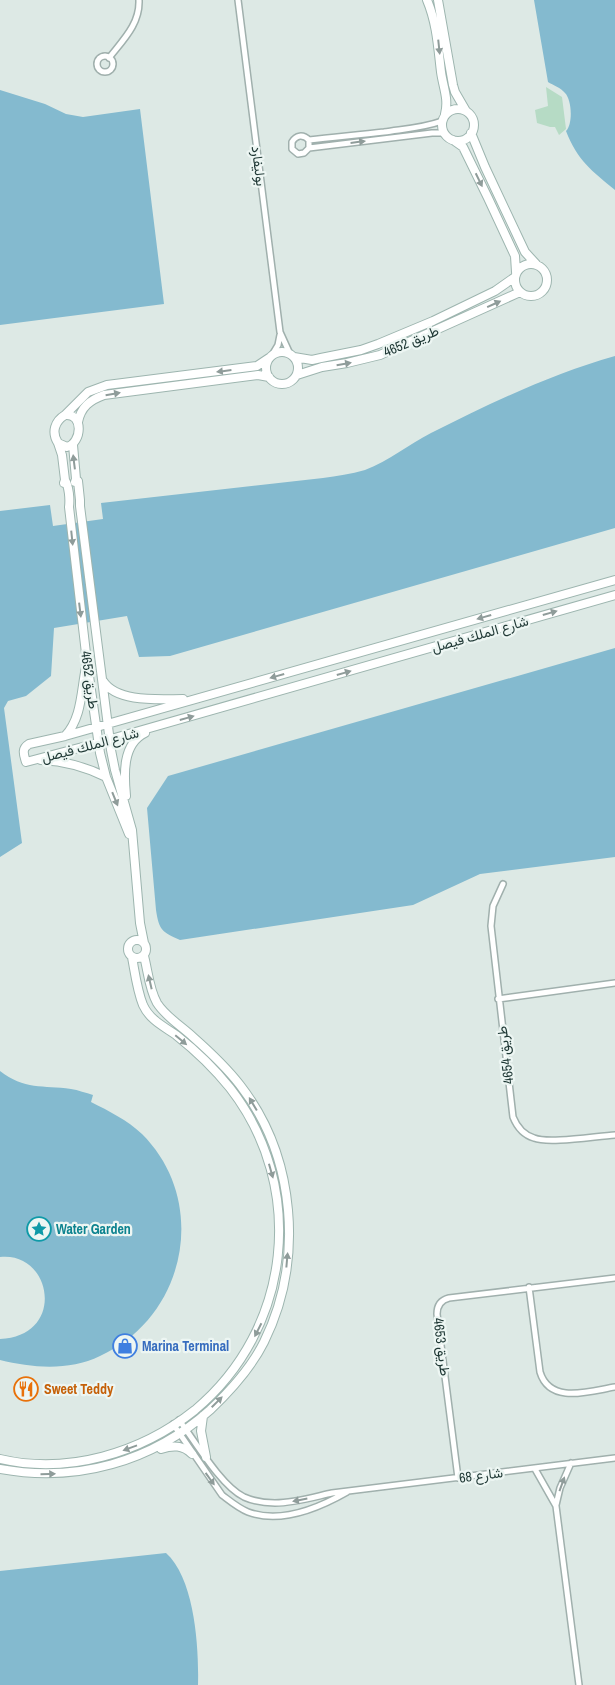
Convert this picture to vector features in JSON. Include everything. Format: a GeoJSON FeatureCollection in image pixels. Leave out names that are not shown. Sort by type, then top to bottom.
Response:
{"type":"FeatureCollection","features":[{"type":"Feature","properties":{"kind":"street"},"geometry":{"type":"LineString","coordinates":[[109,58],[135,22],[138,16],[139,0]]}},
{"type":"Feature","properties":{"kind":"street","name":"بوليفارد"},"geometry":{"type":"LineString","coordinates":[[238,0],[280,332],[278,345],[271,357]]}},
{"type":"Feature","properties":{"kind":"street"},"geometry":{"type":"LineString","coordinates":[[427,0],[435,23],[448,105],[444,118],[444,133]]}},
{"type":"Feature","properties":{"kind":"street"},"geometry":{"type":"LineString","coordinates":[[438,0],[455,92],[472,119],[474,124],[472,133],[485,167],[525,252],[545,272],[546,285],[544,290],[536,295],[526,295],[516,288],[515,256],[484,189],[463,147],[444,133],[309,148],[301,154],[294,152],[292,146],[296,136],[303,136],[309,140],[402,130],[430,125],[444,118],[455,109],[466,112]]}},
{"type":"Feature","properties":{"kind":"street"},"geometry":{"type":"LineString","coordinates":[[452,140],[463,140],[472,133]]}},
{"type":"Feature","properties":{"kind":"street"},"geometry":{"type":"LineString","coordinates":[[309,140],[309,148]]}},
{"type":"Feature","properties":{"kind":"street"},"geometry":{"type":"LineString","coordinates":[[516,274],[524,265],[536,264]]}},
{"type":"Feature","properties":{"kind":"street","name":"طريق 4652"},"geometry":{"type":"LineString","coordinates":[[292,356],[312,360],[361,350],[378,344],[433,321],[495,291],[516,274]]}},
{"type":"Feature","properties":{"kind":"street","name":"طريق 4652"},"geometry":{"type":"LineString","coordinates":[[297,376],[322,367],[380,355],[404,346],[520,292]]}},
{"type":"Feature","properties":{"kind":"street","name":"بوليفارد"},"geometry":{"type":"LineString","coordinates":[[280,332],[292,356]]}},
{"type":"Feature","properties":{"kind":"street"},"geometry":{"type":"LineString","coordinates":[[269,377],[258,375],[104,395],[96,398],[81,412],[78,422],[78,434],[73,444],[67,447],[58,443],[55,437],[54,429],[57,421],[88,392],[102,387],[257,366],[271,357],[280,352],[292,356],[297,362],[297,376],[286,384],[273,382],[266,371],[271,357]]}},
{"type":"Feature","properties":{"kind":"street"},"geometry":{"type":"LineString","coordinates":[[65,415],[73,416],[78,422]]}},
{"type":"Feature","properties":{"kind":"street","name":"طريق 4652"},"geometry":{"type":"LineString","coordinates":[[58,443],[67,482],[85,652],[99,742],[106,777],[134,847]]}},
{"type":"Feature","properties":{"kind":"street","name":"طريق 4652"},"geometry":{"type":"LineString","coordinates":[[73,444],[97,649],[110,739],[115,770],[132,830],[140,923]]}},
{"type":"Feature","properties":{"kind":"street","name":"شارع الملك فيصل"},"geometry":{"type":"LineString","coordinates":[[615,580],[65,736],[29,744],[23,753],[26,762],[34,760],[160,726],[615,595]]}},
{"type":"Feature","properties":{"kind":"street"},"geometry":{"type":"LineString","coordinates":[[65,736],[77,715],[87,662]]}},
{"type":"Feature","properties":{"kind":"street"},"geometry":{"type":"LineString","coordinates":[[102,679],[107,687],[113,691],[135,697],[153,700],[196,699]]}},
{"type":"Feature","properties":{"kind":"street"},"geometry":{"type":"LineString","coordinates":[[127,808],[124,770],[127,756],[134,742],[141,735],[160,726]]}},
{"type":"Feature","properties":{"kind":"street"},"geometry":{"type":"LineString","coordinates":[[34,760],[64,763],[85,768],[106,777]]}},
{"type":"Feature","properties":{"kind":"street","name":"طريق 4654"},"geometry":{"type":"LineString","coordinates":[[503,884],[495,898],[491,919],[512,1117],[521,1130],[534,1138],[546,1140],[615,1135]]}},
{"type":"Feature","properties":{"kind":"street"},"geometry":{"type":"LineString","coordinates":[[135,940],[140,923]]}},
{"type":"Feature","properties":{"kind":"street"},"geometry":{"type":"LineString","coordinates":[[0,1469],[36,1474],[79,1472],[117,1464],[145,1453],[183,1432],[218,1402],[244,1374],[270,1330],[282,1293],[286,1273],[290,1222],[279,1161],[270,1136],[253,1102],[224,1066],[168,1016],[158,1004],[152,990],[144,956],[146,951],[140,923]]}},
{"type":"Feature","properties":{"kind":"street"},"geometry":{"type":"LineString","coordinates":[[0,1459],[21,1463],[45,1464],[95,1460],[139,1444],[176,1422],[202,1404],[236,1368],[262,1322],[271,1296],[278,1250],[277,1198],[266,1154],[244,1108],[216,1071],[175,1035],[162,1027],[143,1006],[132,957],[128,953],[128,948],[130,943],[135,940],[140,940],[144,943]]}},
{"type":"Feature","properties":{"kind":"street"},"geometry":{"type":"LineString","coordinates":[[132,957],[140,958],[144,956]]}},
{"type":"Feature","properties":{"kind":"street"},"geometry":{"type":"LineString","coordinates":[[498,998],[615,983]]}},
{"type":"Feature","properties":{"kind":"street","name":"طريق 4653"},"geometry":{"type":"LineString","coordinates":[[458,1478],[438,1307],[441,1302],[446,1298],[615,1278]]}},
{"type":"Feature","properties":{"kind":"street"},"geometry":{"type":"LineString","coordinates":[[529,1287],[540,1372],[546,1385],[567,1394],[615,1387]]}},
{"type":"Feature","properties":{"kind":"street"},"geometry":{"type":"LineString","coordinates":[[203,1416],[201,1431],[206,1458]]}},
{"type":"Feature","properties":{"kind":"street"},"geometry":{"type":"LineString","coordinates":[[176,1422],[183,1432],[192,1454]]}},
{"type":"Feature","properties":{"kind":"street","name":"شارع 68"},"geometry":{"type":"LineString","coordinates":[[183,1432],[234,1490],[244,1497],[253,1500],[275,1503],[332,1493],[615,1458]]}},
{"type":"Feature","properties":{"kind":"street"},"geometry":{"type":"LineString","coordinates":[[145,1453],[176,1446],[186,1448],[222,1495],[240,1508],[257,1514],[283,1515],[303,1512],[348,1492]]}},
{"type":"Feature","properties":{"kind":"street"},"geometry":{"type":"LineString","coordinates":[[556,1506],[563,1480],[571,1463]]}},
{"type":"Feature","properties":{"kind":"street"},"geometry":{"type":"LineString","coordinates":[[535,1469],[556,1506],[579,1685]]}},
{"type":"Feature","properties":{"kind":"green space"},"geometry":{"type":"Polygon","coordinates":[[[546,87],[562,97],[566,129],[559,135],[555,127],[537,123],[535,110],[548,106],[546,87]]]}},
{"type":"Feature","properties":{"kind":"water"},"geometry":{"type":"Polygon","coordinates":[[[534,0],[615,0],[615,190],[592,171],[570,141],[566,131],[571,118],[569,101],[563,91],[548,82],[534,0]]]}},
{"type":"Feature","properties":{"kind":"water"},"geometry":{"type":"Polygon","coordinates":[[[0,90],[45,104],[66,114],[83,117],[140,109],[164,304],[0,325],[0,90]]]}},
{"type":"Feature","properties":{"kind":"water"},"geometry":{"type":"Polygon","coordinates":[[[615,356],[615,528],[170,656],[139,657],[127,616],[54,628],[51,676],[26,696],[8,701],[4,708],[22,843],[0,857],[0,511],[50,505],[53,526],[103,519],[101,503],[323,478],[365,470],[431,433],[499,400],[544,380],[615,356]]]}},
{"type":"Feature","properties":{"kind":"water"},"geometry":{"type":"Polygon","coordinates":[[[615,648],[615,857],[480,874],[413,905],[180,940],[162,930],[158,922],[156,910],[147,808],[168,776],[615,648]]]}},
{"type":"Feature","properties":{"kind":"water"},"geometry":{"type":"Polygon","coordinates":[[[0,1071],[26,1084],[71,1089],[93,1095],[91,1102],[124,1120],[142,1134],[163,1161],[176,1192],[181,1224],[179,1256],[169,1287],[152,1314],[129,1338],[100,1356],[88,1361],[51,1367],[25,1365],[0,1360],[0,1339],[21,1334],[36,1324],[43,1310],[45,1295],[41,1280],[31,1267],[18,1259],[0,1257],[0,1071]]]}},
{"type":"Feature","properties":{"kind":"water"},"geometry":{"type":"Polygon","coordinates":[[[166,1553],[176,1565],[189,1596],[198,1652],[198,1685],[0,1685],[0,1571],[166,1553]]]}},
{"type":"Feature","properties":{"kind":"place","name":"Water Garden"},"geometry":{"type":"Point","coordinates":[39,1229]}},
{"type":"Feature","properties":{"kind":"place","name":"Marina Terminal"},"geometry":{"type":"Point","coordinates":[125,1346]}},
{"type":"Feature","properties":{"kind":"place","name":"Sweet Teddy"},"geometry":{"type":"Point","coordinates":[26,1389]}}]}
